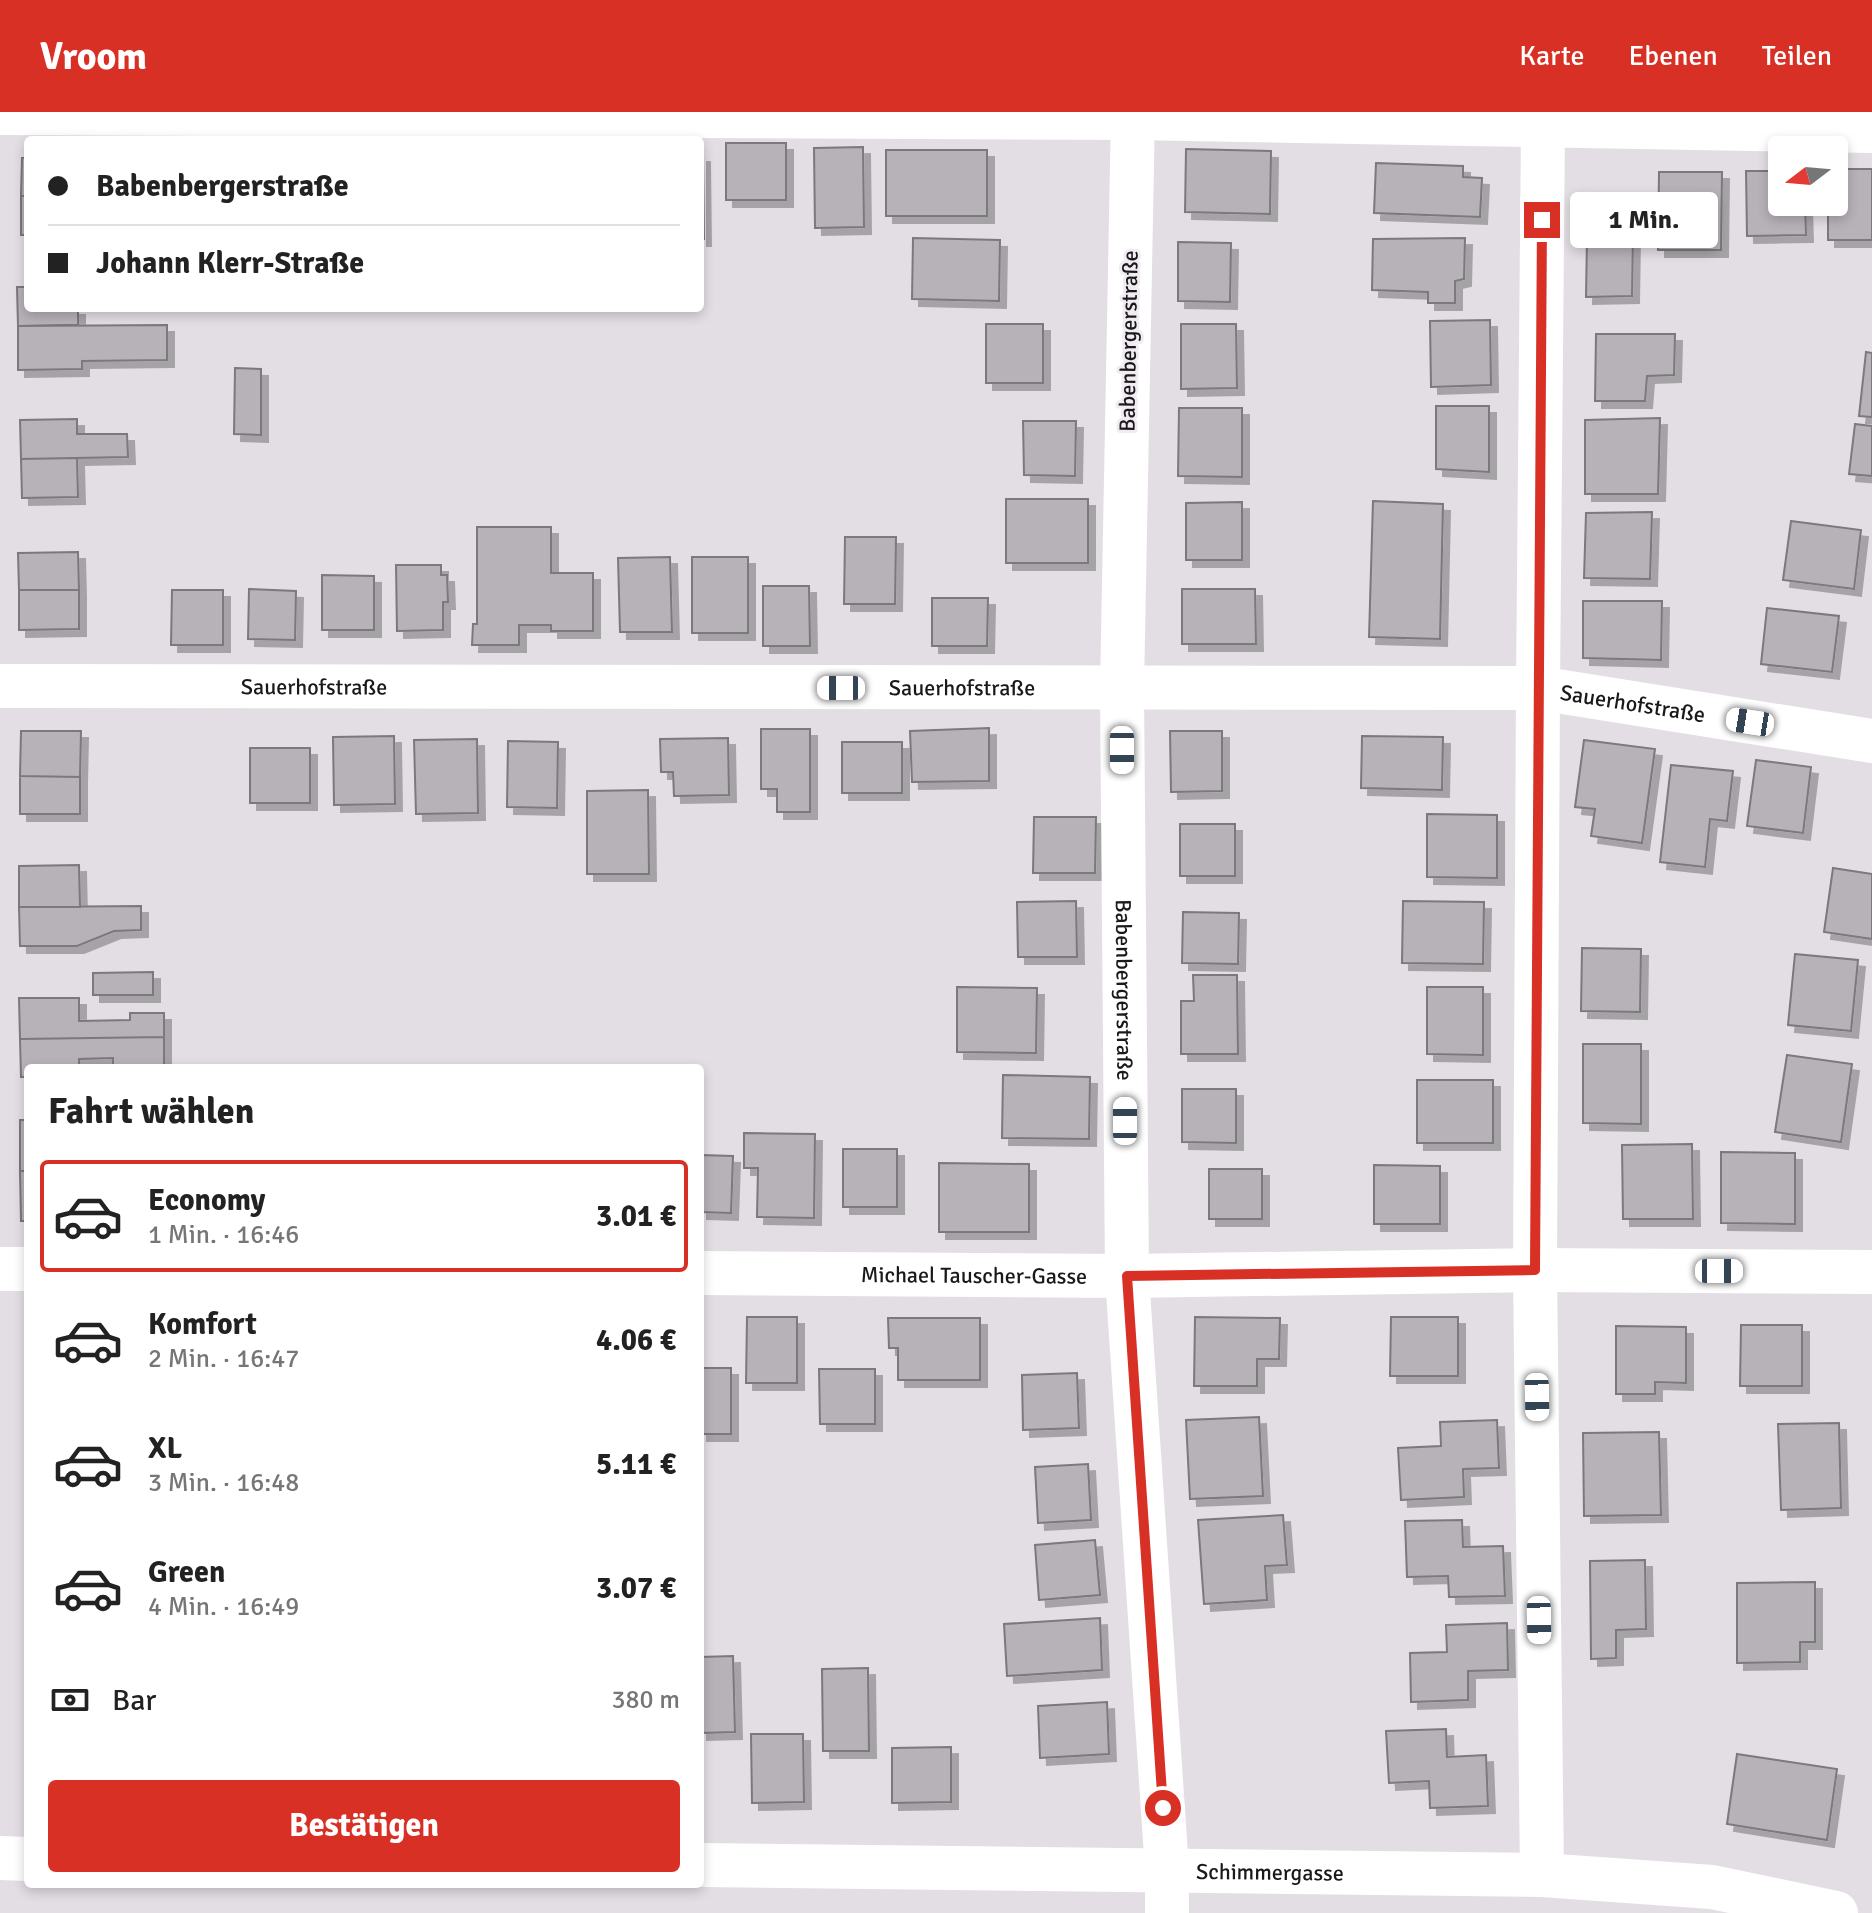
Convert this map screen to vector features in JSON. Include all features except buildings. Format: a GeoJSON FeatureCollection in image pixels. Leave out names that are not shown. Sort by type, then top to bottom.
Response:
{"type":"FeatureCollection","features":[{"type":"Feature","properties":{"kind":"street"},"geometry":{"type":"LineString","coordinates":[[0,113],[1132,115],[1872,131]]}},
{"type":"Feature","properties":{"kind":"street","name":"Babenbergerstraße"},"geometry":{"type":"LineString","coordinates":[[1132,115],[1122,688],[1127,1276],[1167,1870],[1167,1913]]}},
{"type":"Feature","properties":{"kind":"street"},"geometry":{"type":"LineString","coordinates":[[1542,1875],[1535,1270],[1543,126]]}},
{"type":"Feature","properties":{"kind":"street","name":"Sauerhofstraße"},"geometry":{"type":"LineString","coordinates":[[0,686],[1538,688],[1872,741]]}},
{"type":"Feature","properties":{"kind":"street"},"geometry":{"type":"LineString","coordinates":[[0,1269],[24,1269]]}},
{"type":"Feature","properties":{"kind":"street","name":"Michael Tauscher-Gasse"},"geometry":{"type":"LineString","coordinates":[[704,1273],[1127,1276],[1535,1270],[1872,1272]]}},
{"type":"Feature","properties":{"kind":"street"},"geometry":{"type":"LineString","coordinates":[[0,1858],[24,1859]]}},
{"type":"Feature","properties":{"kind":"street","name":"Schimmergasse"},"geometry":{"type":"LineString","coordinates":[[704,1865],[1542,1875],[1712,1887],[1836,1913]]}},
{"type":"Feature","properties":{"kind":"route"},"geometry":{"type":"LineString","coordinates":[[1163,1808],[1127,1276],[1535,1270],[1542,220]]}}]}
